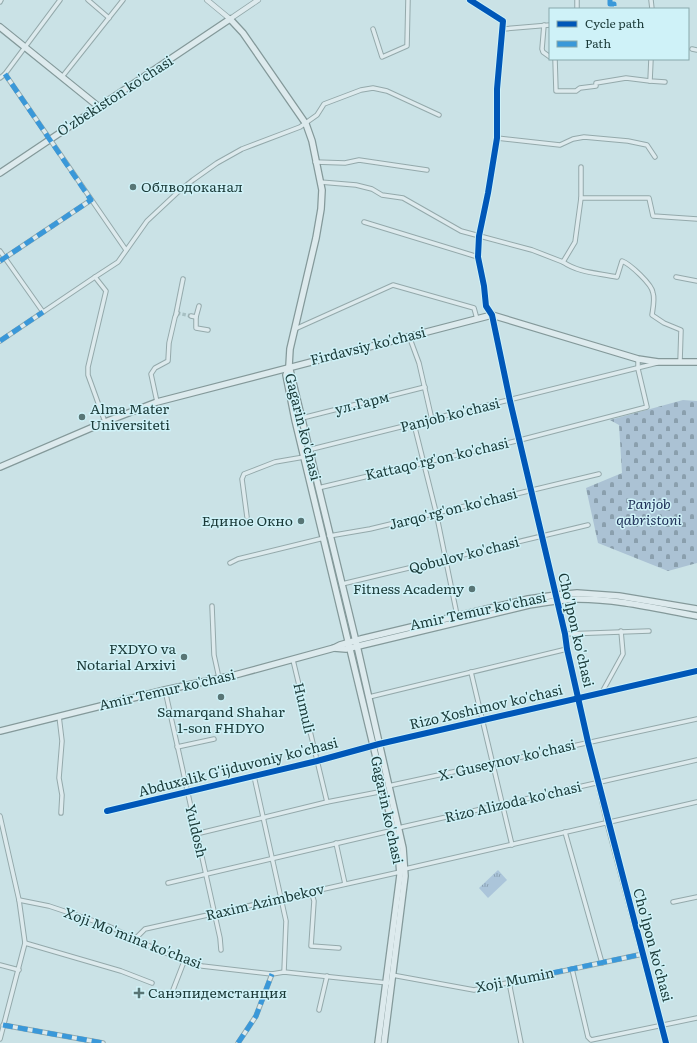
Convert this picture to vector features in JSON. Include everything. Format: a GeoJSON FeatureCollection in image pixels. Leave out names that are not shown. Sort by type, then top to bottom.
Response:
{"type":"FeatureCollection","features":[{"type":"Feature","properties":{"kind":"main road"},"geometry":{"type":"LineString","coordinates":[[230,19],[242,33],[306,124],[312,141],[320,182],[322,209],[290,348],[289,366]]}},
{"type":"Feature","properties":{"kind":"main road","name":"O'zbekiston ko'chasi"},"geometry":{"type":"LineString","coordinates":[[1,171],[230,19]]}},
{"type":"Feature","properties":{"kind":"main road"},"geometry":{"type":"LineString","coordinates":[[0,27],[99,107]]}},
{"type":"Feature","properties":{"kind":"main road"},"geometry":{"type":"LineString","coordinates":[[492,315],[638,359],[658,362],[697,362]]}},
{"type":"Feature","properties":{"kind":"main road","name":"Firdavsiy ko'chasi"},"geometry":{"type":"LineString","coordinates":[[0,466],[157,402],[289,366],[492,315]]}},
{"type":"Feature","properties":{"kind":"main road","name":"Gagarin ko'chasi"},"geometry":{"type":"LineString","coordinates":[[289,366],[300,418],[318,488],[326,537],[341,584],[355,640]]}},
{"type":"Feature","properties":{"kind":"main road","name":"Gagarin ko'chasi"},"geometry":{"type":"LineString","coordinates":[[289,366],[286,375],[304,457],[326,537],[376,744],[396,829],[403,870],[389,983],[384,1043]]}},
{"type":"Feature","properties":{"kind":"main road","name":"Amir Temur ko'chasi"},"geometry":{"type":"LineString","coordinates":[[352,645],[355,640],[457,615],[556,594],[577,593],[619,596],[697,609]]}},
{"type":"Feature","properties":{"kind":"main road","name":"Amir Temur ko'chasi"},"geometry":{"type":"LineString","coordinates":[[0,731],[293,660],[334,648],[529,605],[578,599],[610,602],[697,616]]}},
{"type":"Feature","properties":{"kind":"main road","name":"Gagarin ko'chasi"},"geometry":{"type":"LineString","coordinates":[[352,645],[369,697],[376,744]]}},
{"type":"Feature","properties":{"kind":"main road","name":"Gagarin ko'chasi"},"geometry":{"type":"LineString","coordinates":[[378,1043],[389,983]]}},
{"type":"Feature","properties":{"kind":"street"},"geometry":{"type":"LineString","coordinates":[[0,78],[5,74],[60,0]]}},
{"type":"Feature","properties":{"kind":"street"},"geometry":{"type":"LineString","coordinates":[[88,0],[109,18]]}},
{"type":"Feature","properties":{"kind":"street"},"geometry":{"type":"LineString","coordinates":[[62,77],[123,0]]}},
{"type":"Feature","properties":{"kind":"street"},"geometry":{"type":"LineString","coordinates":[[207,0],[230,19],[257,0]]}},
{"type":"Feature","properties":{"kind":"street"},"geometry":{"type":"LineString","coordinates":[[373,29],[382,57],[408,46],[408,0]]}},
{"type":"Feature","properties":{"kind":"street"},"geometry":{"type":"LineString","coordinates":[[470,0],[503,21],[499,62],[497,138],[479,236],[478,257],[484,286],[486,306],[492,315]]}},
{"type":"Feature","properties":{"kind":"street"},"geometry":{"type":"LineString","coordinates":[[503,29],[549,24]]}},
{"type":"Feature","properties":{"kind":"street"},"geometry":{"type":"LineString","coordinates":[[544,25],[542,49],[543,52],[549,56]]}},
{"type":"Feature","properties":{"kind":"street"},"geometry":{"type":"LineString","coordinates":[[555,60],[556,92],[576,91],[580,88],[596,86],[596,83],[621,78],[665,82]]}},
{"type":"Feature","properties":{"kind":"street"},"geometry":{"type":"LineString","coordinates":[[650,81],[651,60]]}},
{"type":"Feature","properties":{"kind":"street"},"geometry":{"type":"LineString","coordinates":[[5,74],[126,250]]}},
{"type":"Feature","properties":{"kind":"street"},"geometry":{"type":"LineString","coordinates":[[0,341],[118,262],[147,221],[178,192],[217,163],[242,149],[306,124],[317,115],[324,104],[361,90],[373,88],[387,91],[439,115]]}},
{"type":"Feature","properties":{"kind":"street"},"geometry":{"type":"LineString","coordinates":[[497,138],[560,145],[573,139],[584,137],[628,141],[647,145],[655,157]]}},
{"type":"Feature","properties":{"kind":"street"},"geometry":{"type":"LineString","coordinates":[[315,162],[345,162],[360,160],[427,170]]}},
{"type":"Feature","properties":{"kind":"street"},"geometry":{"type":"LineString","coordinates":[[563,262],[575,242],[581,198],[582,167]]}},
{"type":"Feature","properties":{"kind":"street"},"geometry":{"type":"LineString","coordinates":[[320,182],[356,185],[372,189],[382,196],[403,198],[461,231],[532,250],[563,262],[583,272],[617,277],[622,261],[629,264],[651,287],[653,293],[652,315],[664,323],[681,330],[680,362]]}},
{"type":"Feature","properties":{"kind":"street"},"geometry":{"type":"LineString","coordinates":[[581,198],[649,198],[653,216],[697,219]]}},
{"type":"Feature","properties":{"kind":"street"},"geometry":{"type":"LineString","coordinates":[[0,261],[91,200]]}},
{"type":"Feature","properties":{"kind":"street"},"geometry":{"type":"LineString","coordinates":[[364,222],[478,257]]}},
{"type":"Feature","properties":{"kind":"street"},"geometry":{"type":"LineString","coordinates":[[0,251],[43,312]]}},
{"type":"Feature","properties":{"kind":"street"},"geometry":{"type":"LineString","coordinates":[[95,277],[104,288],[105,296],[88,367],[88,375],[105,422]]}},
{"type":"Feature","properties":{"kind":"street"},"geometry":{"type":"LineString","coordinates":[[676,277],[697,281]]}},
{"type":"Feature","properties":{"kind":"street"},"geometry":{"type":"LineString","coordinates":[[157,402],[152,374],[155,368],[168,361],[169,343],[177,314],[183,279]]}},
{"type":"Feature","properties":{"kind":"street"},"geometry":{"type":"LineString","coordinates":[[295,329],[393,285],[474,308],[477,319]]}},
{"type":"Feature","properties":{"kind":"street"},"geometry":{"type":"LineString","coordinates":[[199,306],[196,317],[196,328],[208,330]]}},
{"type":"Feature","properties":{"kind":"street","name":"Cho'lpon ko'chasi"},"geometry":{"type":"LineString","coordinates":[[492,315],[510,401],[556,594],[567,649],[607,822],[666,1043]]}},
{"type":"Feature","properties":{"kind":"street"},"geometry":{"type":"LineString","coordinates":[[191,316],[196,317]]}},
{"type":"Feature","properties":{"kind":"street"},"geometry":{"type":"LineString","coordinates":[[409,336],[425,387],[432,420]]}},
{"type":"Feature","properties":{"kind":"street","name":"Kattaqo'rg'on ko'chasi"},"geometry":{"type":"LineString","coordinates":[[318,488],[520,440],[647,407],[638,368],[638,359]]}},
{"type":"Feature","properties":{"kind":"street","name":"Panjob ko'chasi"},"geometry":{"type":"LineString","coordinates":[[308,450],[510,401],[658,362]]}},
{"type":"Feature","properties":{"kind":"street","name":"ул.Гарм"},"geometry":{"type":"LineString","coordinates":[[300,418],[425,387]]}},
{"type":"Feature","properties":{"kind":"street"},"geometry":{"type":"LineString","coordinates":[[414,424],[436,512],[457,615]]}},
{"type":"Feature","properties":{"kind":"street"},"geometry":{"type":"LineString","coordinates":[[247,517],[242,480],[244,474],[275,462],[304,457]]}},
{"type":"Feature","properties":{"kind":"street","name":"Jarqo'rg'on ko'chasi"},"geometry":{"type":"LineString","coordinates":[[230,563],[238,559],[326,537],[370,529],[599,474]]}},
{"type":"Feature","properties":{"kind":"street","name":"Qobulov ko'chasi"},"geometry":{"type":"LineString","coordinates":[[341,584],[588,525]]}},
{"type":"Feature","properties":{"kind":"street"},"geometry":{"type":"LineString","coordinates":[[212,606],[214,655],[219,678]]}},
{"type":"Feature","properties":{"kind":"street"},"geometry":{"type":"LineString","coordinates":[[601,694],[623,654],[621,631]]}},
{"type":"Feature","properties":{"kind":"street"},"geometry":{"type":"LineString","coordinates":[[565,634],[649,631]]}},
{"type":"Feature","properties":{"kind":"street"},"geometry":{"type":"LineString","coordinates":[[369,697],[567,649]]}},
{"type":"Feature","properties":{"kind":"street","name":"Humuli"},"geometry":{"type":"LineString","coordinates":[[293,660],[327,802]]}},
{"type":"Feature","properties":{"kind":"street","name":"Rizo Xoshimov ko'chasi"},"geometry":{"type":"LineString","coordinates":[[376,744],[697,671]]}},
{"type":"Feature","properties":{"kind":"street"},"geometry":{"type":"LineString","coordinates":[[471,672],[504,805],[512,845]]}},
{"type":"Feature","properties":{"kind":"street","name":"Yuldosh"},"geometry":{"type":"LineString","coordinates":[[165,690],[186,792],[215,914],[221,950]]}},
{"type":"Feature","properties":{"kind":"street"},"geometry":{"type":"LineString","coordinates":[[59,716],[62,740],[59,778],[62,795],[61,813]]}},
{"type":"Feature","properties":{"kind":"street","name":"X. Guseynov ko'chasi"},"geometry":{"type":"LineString","coordinates":[[196,834],[494,763],[697,719]]}},
{"type":"Feature","properties":{"kind":"street"},"geometry":{"type":"LineString","coordinates":[[177,747],[214,739]]}},
{"type":"Feature","properties":{"kind":"street","name":"Abduxalik G'ijduvoniy ko'chasi"},"geometry":{"type":"LineString","coordinates":[[107,810],[316,761],[376,744]]}},
{"type":"Feature","properties":{"kind":"street","name":"Rizo Alizoda ko'chasi"},"geometry":{"type":"LineString","coordinates":[[168,883],[697,760]]}},
{"type":"Feature","properties":{"kind":"street"},"geometry":{"type":"LineString","coordinates":[[254,776],[286,925],[284,972]]}},
{"type":"Feature","properties":{"kind":"street","name":"Raxim Azimbekov"},"geometry":{"type":"LineString","coordinates":[[135,939],[145,929],[697,802]]}},
{"type":"Feature","properties":{"kind":"street"},"geometry":{"type":"LineString","coordinates":[[0,816],[19,900],[25,943],[0,1039]]}},
{"type":"Feature","properties":{"kind":"street"},"geometry":{"type":"LineString","coordinates":[[565,832],[602,963]]}},
{"type":"Feature","properties":{"kind":"street"},"geometry":{"type":"LineString","coordinates":[[336,843],[345,884]]}},
{"type":"Feature","properties":{"kind":"street"},"geometry":{"type":"LineString","coordinates":[[311,891],[314,901],[311,946],[339,948]]}},
{"type":"Feature","properties":{"kind":"street"},"geometry":{"type":"LineString","coordinates":[[673,902],[697,897]]}},
{"type":"Feature","properties":{"kind":"street","name":"Xoji Mo'mina ko'chasi"},"geometry":{"type":"LineString","coordinates":[[19,900],[49,906],[106,925],[160,951],[202,966],[272,974],[284,972],[389,983]]}},
{"type":"Feature","properties":{"kind":"street"},"geometry":{"type":"LineString","coordinates":[[25,943],[121,970],[152,983]]}},
{"type":"Feature","properties":{"kind":"street","name":"Xoji Mumin"},"geometry":{"type":"LineString","coordinates":[[390,974],[474,990],[643,954]]}},
{"type":"Feature","properties":{"kind":"street"},"geometry":{"type":"LineString","coordinates":[[172,990],[185,959]]}},
{"type":"Feature","properties":{"kind":"street"},"geometry":{"type":"LineString","coordinates":[[0,965],[19,970]]}},
{"type":"Feature","properties":{"kind":"street"},"geometry":{"type":"LineString","coordinates":[[572,969],[588,1037],[591,1040],[697,1018]]}},
{"type":"Feature","properties":{"kind":"street"},"geometry":{"type":"LineString","coordinates":[[238,1043],[256,1016],[272,974]]}},
{"type":"Feature","properties":{"kind":"street"},"geometry":{"type":"LineString","coordinates":[[319,1010],[327,976]]}},
{"type":"Feature","properties":{"kind":"street"},"geometry":{"type":"LineString","coordinates":[[509,982],[521,1043]]}},
{"type":"Feature","properties":{"kind":"street"},"geometry":{"type":"LineString","coordinates":[[3,1025],[103,1043]]}},
{"type":"Feature","properties":{"kind":"green space","name":"Panjob qabristoni"},"geometry":{"type":"Polygon","coordinates":[[[683,400],[697,401],[697,563],[668,571],[598,543],[586,488],[622,473],[619,425],[610,420],[683,400]]]}},
{"type":"Feature","properties":{"kind":"green space"},"geometry":{"type":"Polygon","coordinates":[[[498,870],[507,880],[488,898],[479,888],[498,870]]]}},
{"type":"Feature","properties":{"kind":"tunnel"},"geometry":{"type":"LineString","coordinates":[[177,313],[191,316]]}},
{"type":"Feature","properties":{"kind":"marked path"},"geometry":{"type":"LineString","coordinates":[[610,0],[610,4],[614,4],[614,8]]}},
{"type":"Feature","properties":{"kind":"marked path"},"geometry":{"type":"LineString","coordinates":[[0,261],[91,200],[5,74]]}},
{"type":"Feature","properties":{"kind":"marked path"},"geometry":{"type":"LineString","coordinates":[[0,341],[43,312]]}},
{"type":"Feature","properties":{"kind":"marked path"},"geometry":{"type":"LineString","coordinates":[[509,982],[643,954]]}},
{"type":"Feature","properties":{"kind":"marked path"},"geometry":{"type":"LineString","coordinates":[[238,1043],[256,1016],[272,974]]}},
{"type":"Feature","properties":{"kind":"marked path"},"geometry":{"type":"LineString","coordinates":[[3,1025],[103,1043]]}},
{"type":"Feature","properties":{"kind":"cycle path"},"geometry":{"type":"LineString","coordinates":[[470,0],[503,21],[497,89],[497,138],[479,236],[478,257],[484,286],[486,306],[492,315],[510,401],[565,634],[588,742],[666,1043]]}},
{"type":"Feature","properties":{"kind":"cycle path"},"geometry":{"type":"LineString","coordinates":[[107,811],[317,761],[379,744],[697,671]]}},
{"type":"Feature","properties":{"kind":"place","name":"Облводоканал"},"geometry":{"type":"Point","coordinates":[133,187]}},
{"type":"Feature","properties":{"kind":"place","name":"Alma Mater Universiteti"},"geometry":{"type":"Point","coordinates":[82,417]}},
{"type":"Feature","properties":{"kind":"place","name":"Единое Окно"},"geometry":{"type":"Point","coordinates":[301,521]}},
{"type":"Feature","properties":{"kind":"place","name":"Fitness Academy"},"geometry":{"type":"Point","coordinates":[472,589]}},
{"type":"Feature","properties":{"kind":"place","name":"FXDYO va Notarial Arxivi"},"geometry":{"type":"Point","coordinates":[184,657]}},
{"type":"Feature","properties":{"kind":"place","name":"Samarqand Shahar 1-son FHDYO"},"geometry":{"type":"Point","coordinates":[221,697]}},
{"type":"Feature","properties":{"kind":"place","name":"Санэпидемстанция"},"geometry":{"type":"Point","coordinates":[139,993]}}]}
